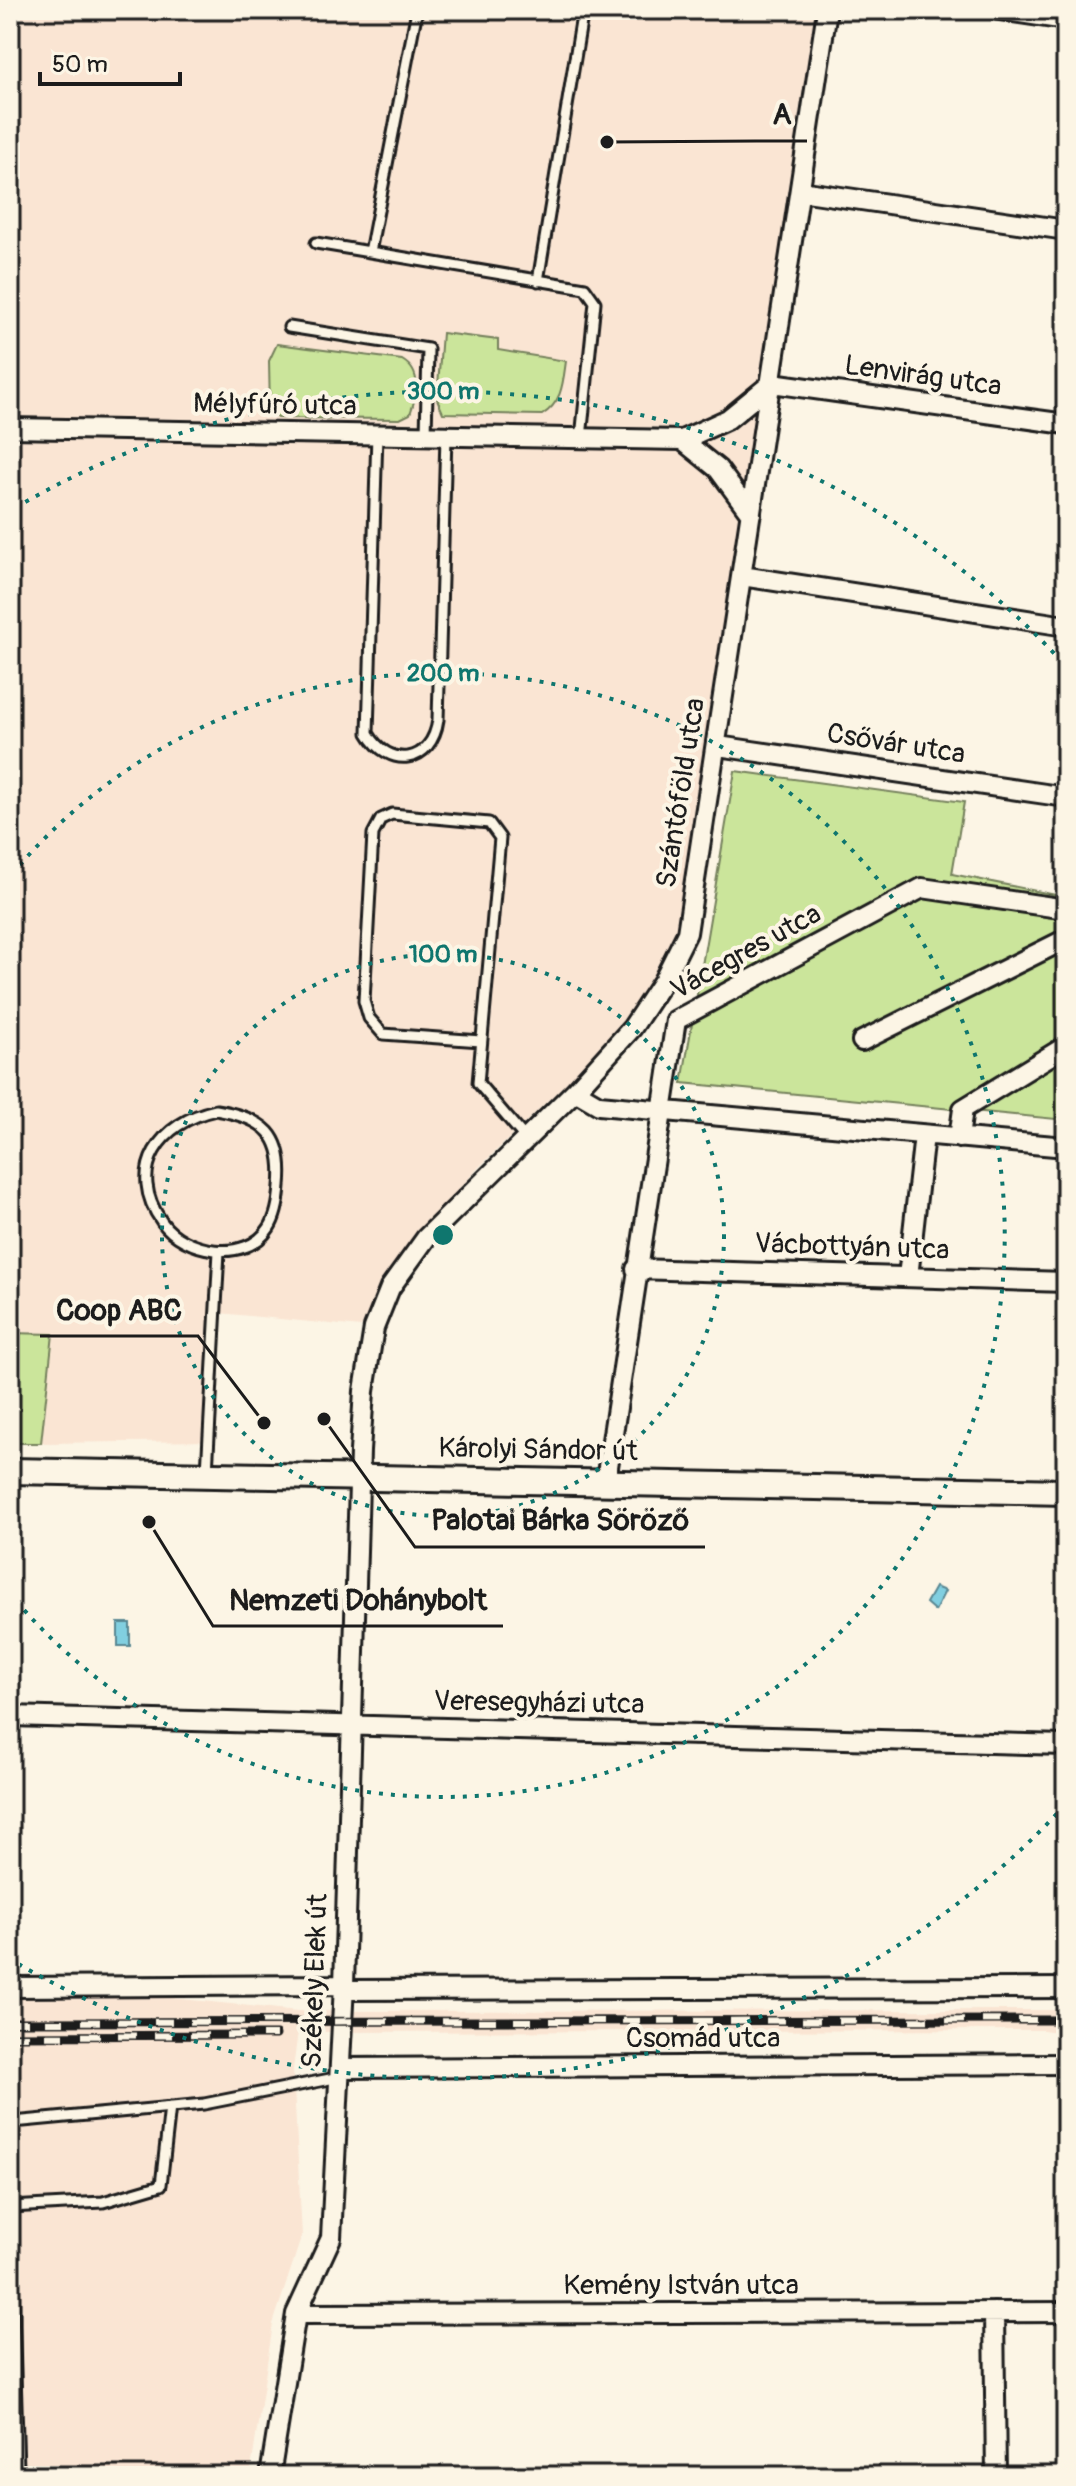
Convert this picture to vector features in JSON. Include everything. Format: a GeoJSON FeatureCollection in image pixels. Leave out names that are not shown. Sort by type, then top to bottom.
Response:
{"type":"FeatureCollection","features":[{"type":"Feature","properties":{"kind":"street","name":"Szántóföld utca"},"geometry":{"type":"LineString","coordinates":[[359,1478],[369,1348],[390,1288],[426,1238],[575,1091],[632,1028],[663,981],[687,933],[718,746],[827,10]]}},
{"type":"Feature","properties":{"kind":"street"},"geometry":{"type":"LineString","coordinates":[[999,10],[1066,20]]}},
{"type":"Feature","properties":{"kind":"street"},"geometry":{"type":"LineString","coordinates":[[800,191],[1066,230]]}},
{"type":"Feature","properties":{"kind":"street","name":"Lenvirág utca"},"geometry":{"type":"LineString","coordinates":[[772,383],[1066,424]]}},
{"type":"Feature","properties":{"kind":"street","name":"Mélyfúró utca"},"geometry":{"type":"LineString","coordinates":[[10,428],[682,440],[728,419],[772,383]]}},
{"type":"Feature","properties":{"kind":"street"},"geometry":{"type":"LineString","coordinates":[[682,440],[718,469],[751,514]]}},
{"type":"Feature","properties":{"kind":"street"},"geometry":{"type":"LineString","coordinates":[[742,576],[1066,626]]}},
{"type":"Feature","properties":{"kind":"street","name":"Csővár utca"},"geometry":{"type":"LineString","coordinates":[[718,746],[1066,797]]}},
{"type":"Feature","properties":{"kind":"street","name":"Vácegres utca"},"geometry":{"type":"LineString","coordinates":[[660,1112],[676,1020],[922,888],[1066,909]]}},
{"type":"Feature","properties":{"kind":"street"},"geometry":{"type":"LineString","coordinates":[[862,1041],[1066,939]]}},
{"type":"Feature","properties":{"kind":"street"},"geometry":{"type":"LineString","coordinates":[[959,1138],[963,1109],[1066,1046]]}},
{"type":"Feature","properties":{"kind":"street"},"geometry":{"type":"LineString","coordinates":[[575,1091],[599,1105],[660,1112],[1066,1147]]}},
{"type":"Feature","properties":{"kind":"street"},"geometry":{"type":"LineString","coordinates":[[606,1480],[660,1112]]}},
{"type":"Feature","properties":{"kind":"street"},"geometry":{"type":"LineString","coordinates":[[908,1277],[924,1135]]}},
{"type":"Feature","properties":{"kind":"street","name":"Vácbottyán utca"},"geometry":{"type":"LineString","coordinates":[[636,1269],[1066,1282]]}},
{"type":"Feature","properties":{"kind":"street","name":"Károlyi Sándor út"},"geometry":{"type":"LineString","coordinates":[[10,1471],[606,1480],[1066,1492]]}},
{"type":"Feature","properties":{"kind":"street","name":"Székely Elek út"},"geometry":{"type":"LineString","coordinates":[[270,2476],[296,2314],[331,2238],[344,1988],[359,1478]]}},
{"type":"Feature","properties":{"kind":"street","name":"Veresegyházi utca"},"geometry":{"type":"LineString","coordinates":[[10,1716],[1066,1745]]}},
{"type":"Feature","properties":{"kind":"street","name":"Csomád utca"},"geometry":{"type":"LineString","coordinates":[[10,1987],[1066,1988]]}},
{"type":"Feature","properties":{"kind":"street","name":"Csomád utca"},"geometry":{"type":"LineString","coordinates":[[340,2072],[1066,2064]]}},
{"type":"Feature","properties":{"kind":"street"},"geometry":{"type":"LineString","coordinates":[[994,2312],[996,2476]]}},
{"type":"Feature","properties":{"kind":"street","name":"Kemény István utca"},"geometry":{"type":"LineString","coordinates":[[296,2314],[1066,2312]]}},
{"type":"Feature","properties":{"kind":"lane"},"geometry":{"type":"LineString","coordinates":[[370,252],[417,10]]}},
{"type":"Feature","properties":{"kind":"lane"},"geometry":{"type":"LineString","coordinates":[[538,281],[582,10]]}},
{"type":"Feature","properties":{"kind":"lane"},"geometry":{"type":"LineString","coordinates":[[316,243],[585,288],[595,302],[581,438]]}},
{"type":"Feature","properties":{"kind":"lane"},"geometry":{"type":"LineString","coordinates":[[289,327],[428,349],[426,435]]}},
{"type":"Feature","properties":{"kind":"lane"},"geometry":{"type":"LineString","coordinates":[[377,434],[368,733],[385,753],[400,757],[424,750],[436,734],[446,436]]}},
{"type":"Feature","properties":{"kind":"lane"},"geometry":{"type":"LineString","coordinates":[[481,1041],[383,1034],[369,1018],[364,1001],[373,834],[381,819],[392,814],[489,823],[500,838],[478,1083],[526,1139]]}},
{"type":"Feature","properties":{"kind":"lane"},"geometry":{"type":"LineString","coordinates":[[216,1110],[243,1114],[266,1129],[282,1152],[279,1203],[269,1229],[246,1245],[219,1251],[192,1247],[169,1232],[153,1209],[147,1182],[152,1155],[166,1132],[189,1116],[216,1110]]}},
{"type":"Feature","properties":{"kind":"lane"},"geometry":{"type":"LineString","coordinates":[[207,1475],[219,1251]]}},
{"type":"Feature","properties":{"kind":"lane"},"geometry":{"type":"LineString","coordinates":[[10,2179],[13,2122],[204,2104],[340,2072]]}},
{"type":"Feature","properties":{"kind":"lane"},"geometry":{"type":"LineString","coordinates":[[10,2476],[18,2469],[10,2210],[103,2202],[161,2185],[170,2107]]}},
{"type":"Feature","properties":{"kind":"shaded area"},"geometry":{"type":"Polygon","coordinates":[[[10,10],[820,10],[681,927],[659,969],[605,1046],[479,1167],[422,1230],[361,1327],[219,1313],[213,1441],[41,1443],[53,1335],[10,1333],[10,10]]]}},
{"type":"Feature","properties":{"kind":"shaded area"},"geometry":{"type":"Polygon","coordinates":[[[10,1997],[162,1997],[298,2011],[1066,2010],[1066,2033],[1043,2030],[298,2032],[293,2069],[302,2235],[273,2324],[250,2476],[10,2476],[10,1997]]]}},
{"type":"Feature","properties":{"kind":"green space"},"geometry":{"type":"Polygon","coordinates":[[[442,333],[498,340],[498,350],[566,361],[562,385],[554,405],[542,415],[443,413],[437,399],[442,333]]]}},
{"type":"Feature","properties":{"kind":"green space"},"geometry":{"type":"Polygon","coordinates":[[[277,344],[402,360],[416,377],[415,399],[410,414],[400,419],[278,418],[270,411],[269,361],[277,344]]]}},
{"type":"Feature","properties":{"kind":"green space"},"geometry":{"type":"Polygon","coordinates":[[[735,771],[964,802],[952,874],[1066,897],[1066,1120],[682,1083],[735,771]]]}},
{"type":"Feature","properties":{"kind":"green space"},"geometry":{"type":"Polygon","coordinates":[[[10,1333],[53,1334],[41,1443],[10,1443],[10,1333]]]}},
{"type":"Feature","properties":{"kind":"water"},"geometry":{"type":"Polygon","coordinates":[[[935,1587],[945,1591],[935,1611],[926,1603],[935,1587]]]}},
{"type":"Feature","properties":{"kind":"water"},"geometry":{"type":"Polygon","coordinates":[[[118,1623],[130,1623],[130,1646],[118,1646],[118,1623]]]}},
{"type":"Feature","properties":{"kind":"railway"},"geometry":{"type":"LineString","coordinates":[[10,2022],[1066,2020]]}},
{"type":"Feature","properties":{"kind":"railway"},"geometry":{"type":"LineString","coordinates":[[10,2036],[276,2035]]}},
{"type":"Feature","properties":{"kind":"place","name":"A"},"geometry":{"type":"Point","coordinates":[607,142]}},
{"type":"Feature","properties":{"kind":"place","name":"Palotai Bárka Söröző"},"geometry":{"type":"Point","coordinates":[324,1419]}},
{"type":"Feature","properties":{"kind":"place","name":"Coop ABC"},"geometry":{"type":"Point","coordinates":[264,1423]}},
{"type":"Feature","properties":{"kind":"place","name":"Nemzeti Dohánybolt"},"geometry":{"type":"Point","coordinates":[149,1522]}}]}
